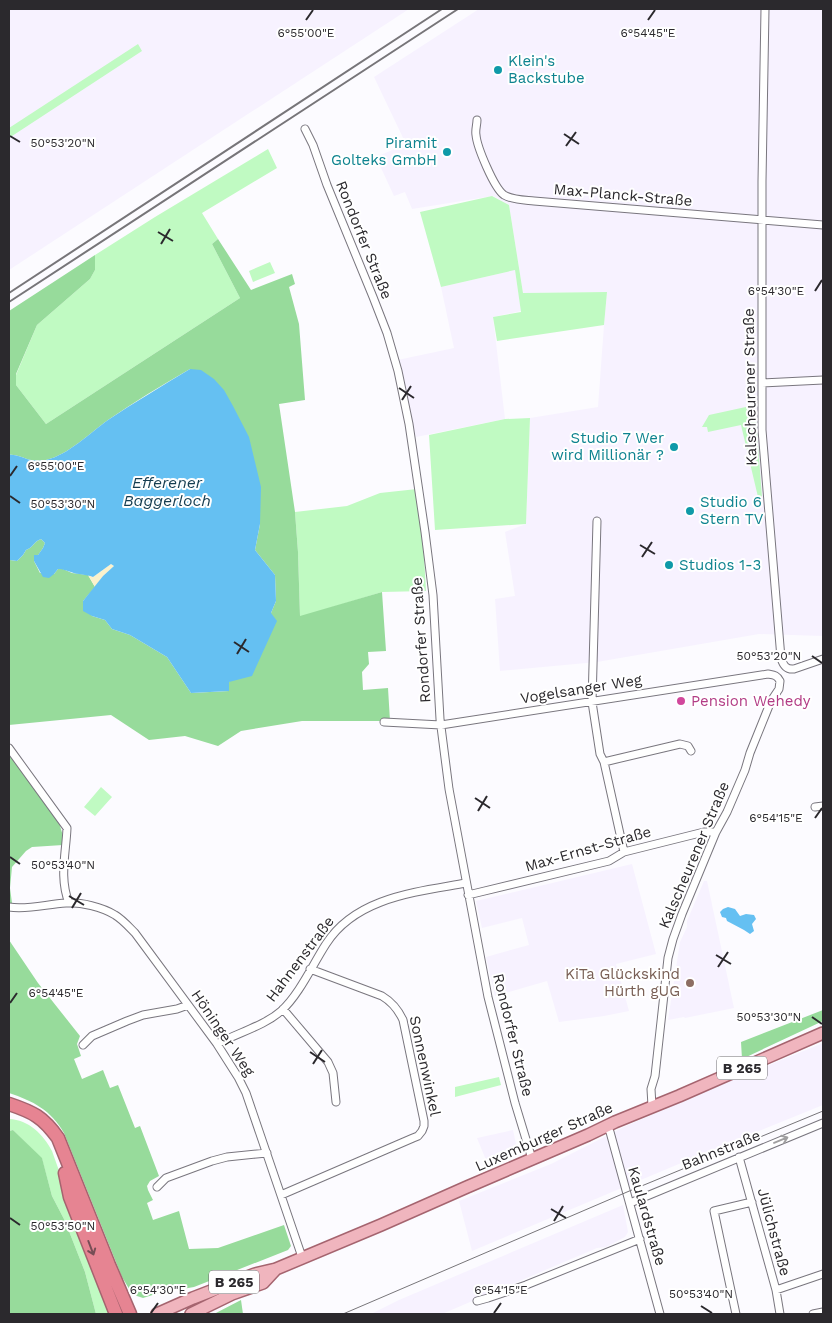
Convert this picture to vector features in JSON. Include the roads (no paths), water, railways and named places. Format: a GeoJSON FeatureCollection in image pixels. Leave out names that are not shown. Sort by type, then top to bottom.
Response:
{"type":"FeatureCollection","features":[{"type":"Feature","properties":{"kind":"highway"},"geometry":{"type":"LineString","coordinates":[[9,1104],[37,1115],[46,1122],[58,1138],[130,1314]]}},
{"type":"Feature","properties":{"kind":"highway"},"geometry":{"type":"LineString","coordinates":[[9,1114],[22,1116],[33,1122],[44,1130],[50,1140],[62,1163],[70,1197],[116,1314]]}},
{"type":"Feature","properties":{"kind":"main road","name":"Luxemburger Straße"},"geometry":{"type":"LineString","coordinates":[[158,1314],[193,1298],[255,1274],[276,1269],[375,1228],[823,1033]]}},
{"type":"Feature","properties":{"kind":"main road","name":"Luxemburger Straße"},"geometry":{"type":"LineString","coordinates":[[191,1314],[218,1300],[262,1283],[276,1269]]}},
{"type":"Feature","properties":{"kind":"street","name":"Kalscheurener Straße"},"geometry":{"type":"LineString","coordinates":[[765,9],[762,181],[762,430],[781,658],[784,666],[790,670],[823,659]]}},
{"type":"Feature","properties":{"kind":"street","name":"Max-Planck-Straße"},"geometry":{"type":"LineString","coordinates":[[477,120],[477,144],[494,182],[499,190],[510,198],[823,225]]}},
{"type":"Feature","properties":{"kind":"street","name":"Rondorfer Straße"},"geometry":{"type":"LineString","coordinates":[[304,129],[313,145],[327,185],[373,297],[398,371],[410,434],[434,595],[441,726],[447,782],[488,997],[517,1111],[532,1159]]}},
{"type":"Feature","properties":{"kind":"street"},"geometry":{"type":"LineString","coordinates":[[762,384],[823,380]]}},
{"type":"Feature","properties":{"kind":"street"},"geometry":{"type":"LineString","coordinates":[[597,521],[592,702],[600,754],[604,762],[624,852]]}},
{"type":"Feature","properties":{"kind":"street","name":"Vogelsanger Weg"},"geometry":{"type":"LineString","coordinates":[[384,722],[441,726],[768,674],[774,675],[780,681]]}},
{"type":"Feature","properties":{"kind":"street","name":"Kalscheurener Straße"},"geometry":{"type":"LineString","coordinates":[[652,1106],[651,1089],[655,1076],[669,952],[682,914],[716,832],[738,787],[771,701],[779,689],[780,681]]}},
{"type":"Feature","properties":{"kind":"street"},"geometry":{"type":"LineString","coordinates":[[604,762],[680,744],[688,746],[691,751]]}},
{"type":"Feature","properties":{"kind":"street"},"geometry":{"type":"LineString","coordinates":[[9,748],[67,828],[63,878],[69,902]]}},
{"type":"Feature","properties":{"kind":"street"},"geometry":{"type":"LineString","coordinates":[[815,807],[823,806]]}},
{"type":"Feature","properties":{"kind":"street","name":"Max-Ernst-Straße"},"geometry":{"type":"LineString","coordinates":[[468,895],[607,862],[624,852],[704,832],[716,832]]}},
{"type":"Feature","properties":{"kind":"street","name":"Hahnenstraße"},"geometry":{"type":"LineString","coordinates":[[217,1044],[268,1020],[283,1009],[296,993],[328,941],[338,929],[360,911],[392,898],[466,883]]}},
{"type":"Feature","properties":{"kind":"street","name":"Höninger Weg"},"geometry":{"type":"LineString","coordinates":[[9,907],[26,908],[69,902],[89,905],[115,915],[135,933],[217,1044],[238,1077],[267,1153],[302,1258]]}},
{"type":"Feature","properties":{"kind":"street","name":"Sonnenwinkel"},"geometry":{"type":"LineString","coordinates":[[281,1195],[418,1136],[424,1126],[403,1020],[392,1002],[382,996],[310,969]]}},
{"type":"Feature","properties":{"kind":"street"},"geometry":{"type":"LineString","coordinates":[[83,1045],[92,1036],[127,1021],[143,1015],[177,1009],[188,1005]]}},
{"type":"Feature","properties":{"kind":"street"},"geometry":{"type":"LineString","coordinates":[[283,1009],[324,1056],[331,1067],[334,1077],[336,1102]]}},
{"type":"Feature","properties":{"kind":"street","name":"Bahnstraße"},"geometry":{"type":"LineString","coordinates":[[630,1203],[823,1124]]}},
{"type":"Feature","properties":{"kind":"street","name":"Kaulardstraße"},"geometry":{"type":"LineString","coordinates":[[606,1126],[610,1132],[660,1314]]}},
{"type":"Feature","properties":{"kind":"street"},"geometry":{"type":"LineString","coordinates":[[157,1187],[166,1178],[212,1161],[236,1155],[267,1153]]}},
{"type":"Feature","properties":{"kind":"street","name":"Jülichstraße"},"geometry":{"type":"LineString","coordinates":[[739,1157],[776,1290],[780,1314]]}},
{"type":"Feature","properties":{"kind":"street"},"geometry":{"type":"LineString","coordinates":[[736,1314],[714,1211],[752,1202]]}},
{"type":"Feature","properties":{"kind":"street"},"geometry":{"type":"LineString","coordinates":[[477,1300],[526,1285],[640,1239]]}},
{"type":"Feature","properties":{"kind":"street"},"geometry":{"type":"LineString","coordinates":[[776,1290],[823,1274]]}},
{"type":"Feature","properties":{"kind":"street"},"geometry":{"type":"LineString","coordinates":[[813,1314],[823,1312]]}},
{"type":"Feature","properties":{"kind":"water","name":"Efferener Baggerloch"},"geometry":{"type":"Polygon","coordinates":[[[190,369],[201,370],[214,379],[224,390],[249,437],[261,487],[260,524],[255,550],[275,575],[276,601],[271,613],[277,621],[252,676],[229,682],[229,691],[191,693],[167,657],[130,635],[112,629],[105,620],[83,611],[83,601],[103,576],[114,566],[111,564],[93,577],[58,569],[49,578],[43,577],[34,561],[34,555],[38,555],[45,543],[41,539],[26,550],[17,561],[10,560],[9,558],[9,455],[37,461],[46,460],[71,449],[118,413],[190,369]]]}},
{"type":"Feature","properties":{"kind":"water"},"geometry":{"type":"Polygon","coordinates":[[[728,907],[735,909],[740,916],[746,914],[754,915],[756,919],[752,924],[754,931],[750,934],[722,917],[720,912],[728,907]]]}},
{"type":"Feature","properties":{"kind":"tram line"},"geometry":{"type":"LineString","coordinates":[[343,1314],[627,1192],[823,1111]]}},
{"type":"Feature","properties":{"kind":"railway"},"geometry":{"type":"LineString","coordinates":[[9,293],[442,9]]}},
{"type":"Feature","properties":{"kind":"railway"},"geometry":{"type":"LineString","coordinates":[[9,302],[458,9]]}},
{"type":"Feature","properties":{"kind":"place","name":"Klein's Backstube"},"geometry":{"type":"Point","coordinates":[498,70]}},
{"type":"Feature","properties":{"kind":"place","name":"Piramit Golteks GmbH"},"geometry":{"type":"Point","coordinates":[447,152]}},
{"type":"Feature","properties":{"kind":"place","name":"Studio 7 Wer wird Millionär ?"},"geometry":{"type":"Point","coordinates":[674,447]}},
{"type":"Feature","properties":{"kind":"place","name":"Studio 6 Stern TV"},"geometry":{"type":"Point","coordinates":[690,511]}},
{"type":"Feature","properties":{"kind":"place","name":"Studios 1-3"},"geometry":{"type":"Point","coordinates":[669,565]}},
{"type":"Feature","properties":{"kind":"place","name":"Pension Wehedy"},"geometry":{"type":"Point","coordinates":[681,701]}},
{"type":"Feature","properties":{"kind":"place","name":"KiTa Glückskind Hürth gUG"},"geometry":{"type":"Point","coordinates":[690,983]}}]}
